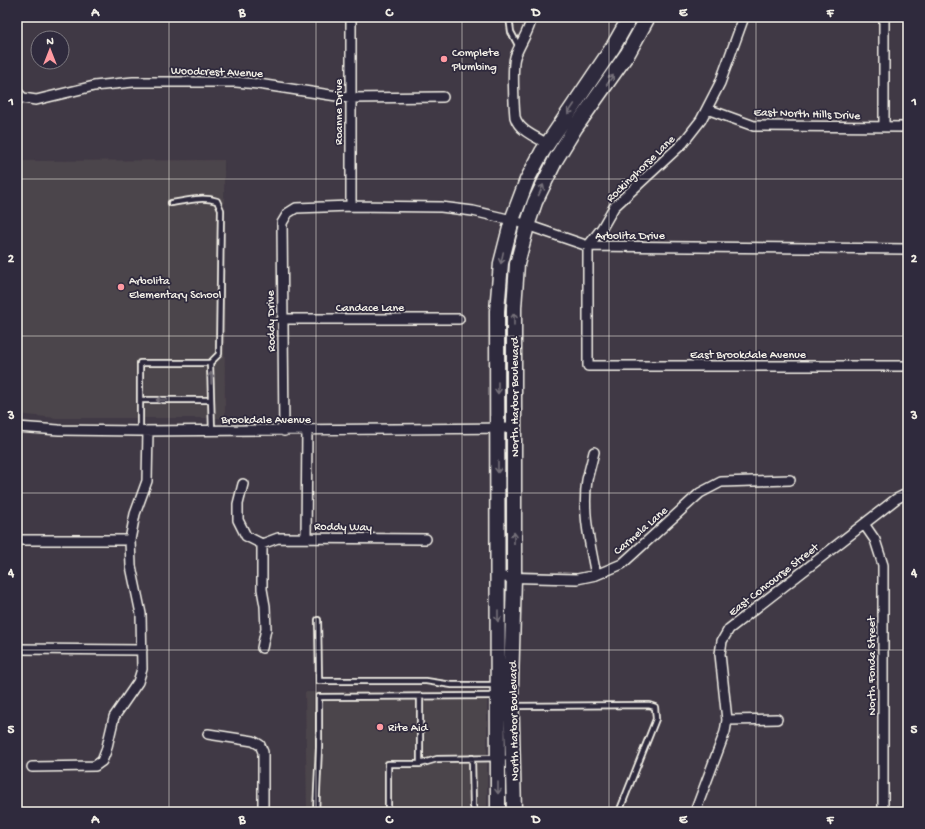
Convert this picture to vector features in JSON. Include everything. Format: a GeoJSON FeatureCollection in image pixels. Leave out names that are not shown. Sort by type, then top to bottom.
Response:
{"type":"FeatureCollection","features":[{"type":"Feature","properties":{"kind":"main road","name":"North Harbor Boulevard"},"geometry":{"type":"LineString","coordinates":[[514,812],[513,758],[505,696],[498,577],[498,311],[501,263],[512,220],[527,180],[548,144],[613,47],[630,17]]}},
{"type":"Feature","properties":{"kind":"main road","name":"North Harbor Boulevard"},"geometry":{"type":"LineString","coordinates":[[498,812],[498,758],[505,696],[514,577],[514,308],[518,264],[526,226],[537,197],[556,159],[575,128],[628,53],[648,17]]}},
{"type":"Feature","properties":{"kind":"street","name":"Roanne Drive"},"geometry":{"type":"LineString","coordinates":[[350,17],[351,206]]}},
{"type":"Feature","properties":{"kind":"street"},"geometry":{"type":"LineString","coordinates":[[532,17],[528,32],[519,47],[514,63],[515,113],[517,122],[523,129],[548,144]]}},
{"type":"Feature","properties":{"kind":"street","name":"Rockinghorse Lane"},"geometry":{"type":"LineString","coordinates":[[588,246],[602,228],[614,207],[683,143],[707,109],[720,82],[744,17]]}},
{"type":"Feature","properties":{"kind":"street"},"geometry":{"type":"LineString","coordinates":[[884,18],[884,127]]}},
{"type":"Feature","properties":{"kind":"street","name":"Woodcrest Avenue"},"geometry":{"type":"LineString","coordinates":[[17,92],[23,98],[36,100],[94,86],[133,82],[236,82],[350,98],[443,97]]}},
{"type":"Feature","properties":{"kind":"street","name":"East North Hills Drive"},"geometry":{"type":"LineString","coordinates":[[707,109],[754,126],[908,127]]}},
{"type":"Feature","properties":{"kind":"street","name":"Arbolita Drive"},"geometry":{"type":"LineString","coordinates":[[288,213],[296,208],[351,206],[441,207],[473,211],[512,220],[588,246],[908,249]]}},
{"type":"Feature","properties":{"kind":"street","name":"Roddy Drive"},"geometry":{"type":"LineString","coordinates":[[284,431],[282,223],[288,213]]}},
{"type":"Feature","properties":{"kind":"street","name":"East Brookdale Avenue"},"geometry":{"type":"LineString","coordinates":[[588,246],[588,366],[908,366]]}},
{"type":"Feature","properties":{"kind":"street","name":"Candace Lane"},"geometry":{"type":"LineString","coordinates":[[282,319],[459,319]]}},
{"type":"Feature","properties":{"kind":"street","name":"Brookdale Avenue"},"geometry":{"type":"LineString","coordinates":[[17,427],[59,430],[144,432],[514,428]]}},
{"type":"Feature","properties":{"kind":"street"},"geometry":{"type":"LineString","coordinates":[[306,538],[307,430]]}},
{"type":"Feature","properties":{"kind":"street"},"geometry":{"type":"LineString","coordinates":[[32,767],[95,766],[102,761],[106,751],[114,717],[138,682],[142,669],[141,614],[131,566],[130,540],[135,514],[147,481],[144,432]]}},
{"type":"Feature","properties":{"kind":"street"},"geometry":{"type":"LineString","coordinates":[[594,452],[587,481],[586,516],[587,531],[596,575]]}},
{"type":"Feature","properties":{"kind":"street","name":"Carmela Lane"},"geometry":{"type":"LineString","coordinates":[[498,577],[577,579],[596,575],[622,564],[700,493],[721,482],[790,480]]}},
{"type":"Feature","properties":{"kind":"street"},"geometry":{"type":"LineString","coordinates":[[243,484],[238,504],[238,520],[246,536],[262,544],[262,589],[265,606],[266,629],[262,648]]}},
{"type":"Feature","properties":{"kind":"street","name":"East Concourse Street"},"geometry":{"type":"LineString","coordinates":[[695,812],[725,732],[727,720],[720,654],[722,641],[729,629],[896,499],[908,493]]}},
{"type":"Feature","properties":{"kind":"street","name":"North Fonda Street"},"geometry":{"type":"LineString","coordinates":[[864,524],[875,540],[883,565],[883,812]]}},
{"type":"Feature","properties":{"kind":"street","name":"Roddy Way"},"geometry":{"type":"LineString","coordinates":[[262,544],[278,538],[426,539]]}},
{"type":"Feature","properties":{"kind":"street"},"geometry":{"type":"LineString","coordinates":[[17,540],[130,540]]}},
{"type":"Feature","properties":{"kind":"street"},"geometry":{"type":"LineString","coordinates":[[17,650],[142,650]]}},
{"type":"Feature","properties":{"kind":"street"},"geometry":{"type":"LineString","coordinates":[[727,720],[777,719]]}},
{"type":"Feature","properties":{"kind":"street"},"geometry":{"type":"LineString","coordinates":[[208,734],[253,741],[260,745],[263,752],[263,812]]}},
{"type":"Feature","properties":{"kind":"lane"},"geometry":{"type":"LineString","coordinates":[[509,17],[511,32],[519,47]]}},
{"type":"Feature","properties":{"kind":"lane"},"geometry":{"type":"LineString","coordinates":[[144,432],[140,400],[140,363],[210,363],[219,354],[221,210],[217,201],[211,199],[201,199],[171,204]]}},
{"type":"Feature","properties":{"kind":"lane"},"geometry":{"type":"LineString","coordinates":[[210,363],[212,431]]}},
{"type":"Feature","properties":{"kind":"lane"},"geometry":{"type":"LineString","coordinates":[[140,400],[211,400]]}},
{"type":"Feature","properties":{"kind":"lane"},"geometry":{"type":"LineString","coordinates":[[318,620],[319,681],[426,682],[452,685],[505,696],[534,705],[649,705],[655,707],[656,719],[619,812]]}},
{"type":"Feature","properties":{"kind":"lane"},"geometry":{"type":"LineString","coordinates":[[316,812],[320,747],[319,697],[505,696]]}},
{"type":"Feature","properties":{"kind":"lane"},"geometry":{"type":"LineString","coordinates":[[420,697],[420,764]]}},
{"type":"Feature","properties":{"kind":"lane"},"geometry":{"type":"LineString","coordinates":[[472,758],[473,806],[475,812]]}},
{"type":"Feature","properties":{"kind":"lane"},"geometry":{"type":"LineString","coordinates":[[388,812],[388,764],[420,764],[437,759],[513,758]]}},
{"type":"Feature","properties":{"kind":"shaded area","name":"Arbolita Elementary School"},"geometry":{"type":"Polygon","coordinates":[[[224,160],[225,418],[56,418],[17,414],[17,161],[224,160]]]}},
{"type":"Feature","properties":{"kind":"shaded area"},"geometry":{"type":"Polygon","coordinates":[[[487,691],[487,812],[307,812],[305,692],[487,691]]]}},
{"type":"Feature","properties":{"kind":"place","name":"Complete Plumbing"},"geometry":{"type":"Point","coordinates":[444,59]}},
{"type":"Feature","properties":{"kind":"place","name":"Arbolita Elementary School"},"geometry":{"type":"Point","coordinates":[121,287]}},
{"type":"Feature","properties":{"kind":"place","name":"Rite Aid"},"geometry":{"type":"Point","coordinates":[380,727]}}]}
